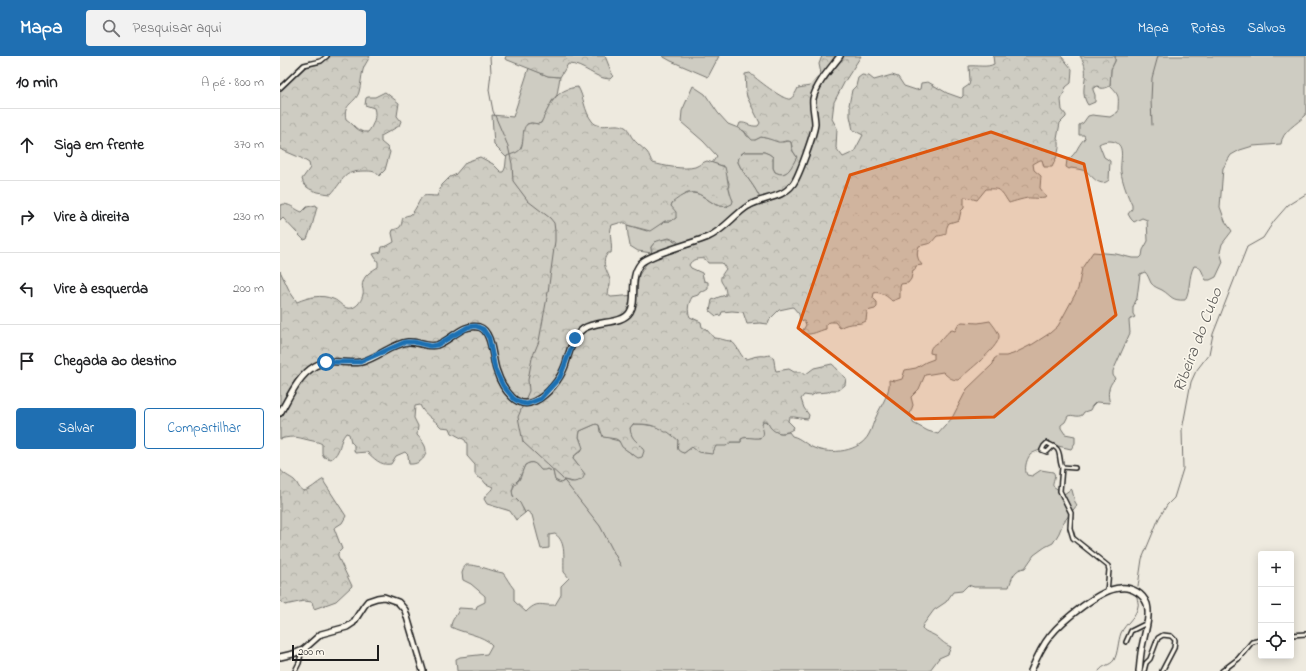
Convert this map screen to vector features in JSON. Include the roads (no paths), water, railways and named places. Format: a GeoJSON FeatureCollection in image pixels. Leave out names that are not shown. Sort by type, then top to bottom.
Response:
{"type":"FeatureCollection","features":[{"type":"Feature","properties":{"kind":"main road"},"geometry":{"type":"LineString","coordinates":[[280,412],[304,375],[319,364],[334,361],[360,362],[405,342],[414,342],[430,346],[437,345],[468,327],[476,326],[483,329],[489,338],[495,369],[499,379],[514,399],[521,403],[527,404],[540,399],[560,377],[572,345],[580,332],[593,324],[620,319],[629,314],[632,306],[634,279],[637,269],[641,263],[651,257],[714,234],[747,207],[786,191],[794,183],[813,134],[815,124],[813,104],[815,93],[840,56]]}},
{"type":"Feature","properties":{"kind":"main road"},"geometry":{"type":"LineString","coordinates":[[1031,671],[1044,644],[1064,620],[1075,611],[1107,592],[1119,588],[1127,588],[1140,594],[1145,600],[1147,606],[1147,624],[1141,653],[1140,671]]}},
{"type":"Feature","properties":{"kind":"main road"},"geometry":{"type":"LineString","coordinates":[[280,657],[299,651],[318,636],[348,627],[353,623],[368,601],[384,597],[398,602],[405,610],[423,671]]}},
{"type":"Feature","properties":{"kind":"street"},"geometry":{"type":"LineString","coordinates":[[280,88],[304,65],[319,62],[327,56]]}},
{"type":"Feature","properties":{"kind":"street"},"geometry":{"type":"LineString","coordinates":[[1052,447],[1056,448],[1058,451],[1060,464],[1062,467],[1060,491],[1071,513],[1070,528],[1073,538],[1108,566],[1107,592]]}},
{"type":"Feature","properties":{"kind":"street"},"geometry":{"type":"LineString","coordinates":[[1062,467],[1075,468]]}},
{"type":"Feature","properties":{"kind":"street"},"geometry":{"type":"LineString","coordinates":[[1126,642],[1131,631],[1147,624]]}},
{"type":"Feature","properties":{"kind":"street"},"geometry":{"type":"LineString","coordinates":[[1294,635],[1306,634]]}},
{"type":"Feature","properties":{"kind":"street"},"geometry":{"type":"LineString","coordinates":[[1144,671],[1146,663],[1150,659],[1158,638],[1163,635],[1171,636],[1175,640],[1174,648],[1162,671]]}},
{"type":"Feature","properties":{"kind":"street"},"geometry":{"type":"LineString","coordinates":[[1222,671],[1238,659],[1252,642],[1258,641]]}},
{"type":"Feature","properties":{"kind":"street"},"geometry":{"type":"LineString","coordinates":[[295,671],[301,654],[299,651]]}},
{"type":"Feature","properties":{"kind":"waterway"},"geometry":{"type":"LineString","coordinates":[[490,56],[491,73],[489,90],[493,111],[508,146],[512,164],[513,181],[528,201],[550,218],[554,223],[555,231],[548,292],[539,341],[532,358],[528,380],[529,391],[525,400]]}},
{"type":"Feature","properties":{"kind":"waterway"},"geometry":{"type":"LineString","coordinates":[[1152,125],[1152,78],[1158,56]]}},
{"type":"Feature","properties":{"kind":"waterway","name":"Ribeira do Cubo"},"geometry":{"type":"LineString","coordinates":[[1138,586],[1142,559],[1159,518],[1167,505],[1174,498],[1183,469],[1182,430],[1191,382],[1196,371],[1209,354],[1213,334],[1247,247],[1263,238],[1274,221],[1288,205],[1306,194]]}},
{"type":"Feature","properties":{"kind":"waterway"},"geometry":{"type":"LineString","coordinates":[[523,405],[518,417],[523,442],[562,478],[600,526],[621,566]]}},
{"type":"Feature","properties":{"kind":"waterway"},"geometry":{"type":"LineString","coordinates":[[1099,671],[1114,660],[1121,633],[1137,610],[1137,597]]}}]}
